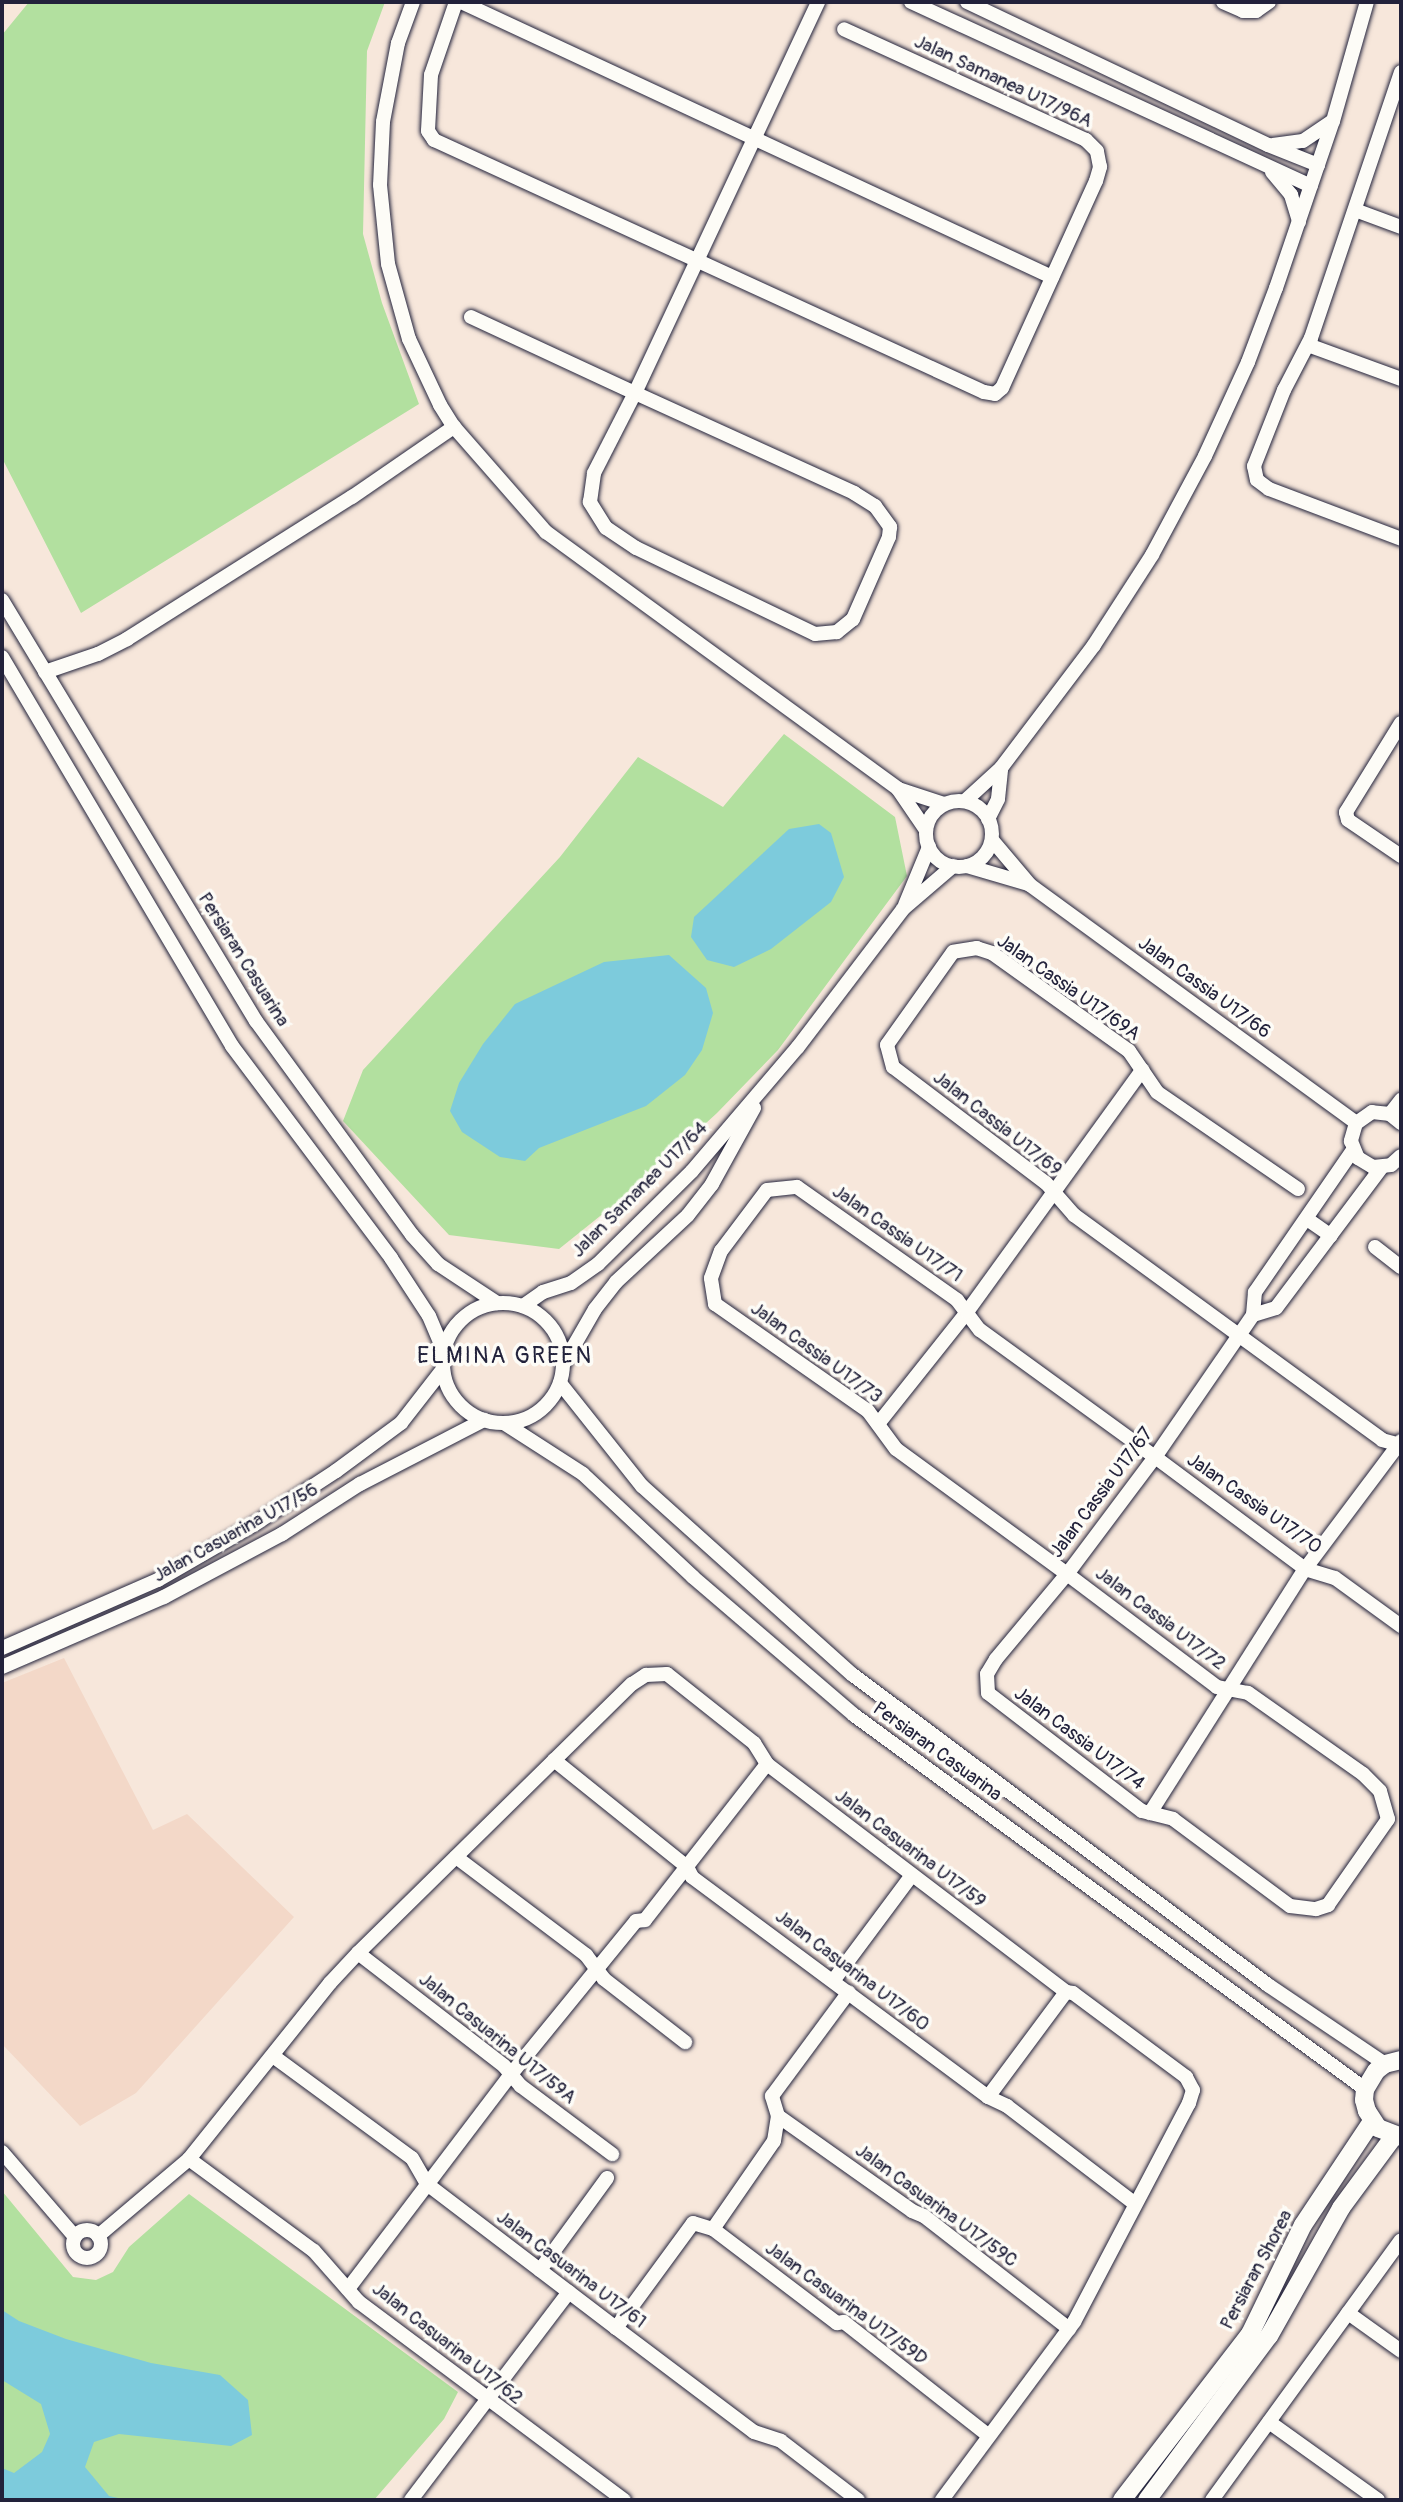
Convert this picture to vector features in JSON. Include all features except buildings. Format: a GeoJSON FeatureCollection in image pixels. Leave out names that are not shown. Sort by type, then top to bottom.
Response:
{"type":"FeatureCollection","features":[{"type":"Feature","properties":{"kind":"main road"},"geometry":{"type":"LineString","coordinates":[[1393,2062],[1369,2079],[1365,2089],[1367,2111],[1372,2121],[1398,2137]]}},
{"type":"Feature","properties":{"kind":"main road","name":"Persiaran Shorea"},"geometry":{"type":"LineString","coordinates":[[1122,2500],[1250,2334],[1303,2225],[1372,2121]]}},
{"type":"Feature","properties":{"kind":"main road","name":"Persiaran Shorea"},"geometry":{"type":"LineString","coordinates":[[1147,2500],[1269,2336],[1341,2208],[1398,2137]]}},
{"type":"Feature","properties":{"kind":"street"},"geometry":{"type":"LineString","coordinates":[[414,2],[398,43],[383,122],[380,185],[388,264],[409,339],[440,405],[454,427],[546,532],[898,789],[944,804],[965,801],[974,804],[989,819]]}},
{"type":"Feature","properties":{"kind":"street"},"geometry":{"type":"LineString","coordinates":[[459,2],[754,138],[1052,277],[1002,388],[995,394],[984,392],[434,141],[428,131],[431,75],[459,2]]}},
{"type":"Feature","properties":{"kind":"street"},"geometry":{"type":"LineString","coordinates":[[471,317],[635,393],[854,494],[875,506],[890,527],[890,537],[853,619],[837,632],[815,634],[636,548],[606,528],[590,502],[594,473],[635,393],[818,2]]}},
{"type":"Feature","properties":{"kind":"street"},"geometry":{"type":"LineString","coordinates":[[911,2],[1311,186]]}},
{"type":"Feature","properties":{"kind":"street"},"geometry":{"type":"LineString","coordinates":[[967,2],[1268,145],[1318,165]]}},
{"type":"Feature","properties":{"kind":"street"},"geometry":{"type":"LineString","coordinates":[[1223,2],[1243,11],[1256,10],[1269,2]]}},
{"type":"Feature","properties":{"kind":"street"},"geometry":{"type":"LineString","coordinates":[[965,801],[1001,768],[1094,645],[1152,555],[1199,467],[1248,362],[1299,222],[1333,121],[1367,2]]}},
{"type":"Feature","properties":{"kind":"street","name":"Jalan Samanea U17/96A"},"geometry":{"type":"LineString","coordinates":[[844,29],[1086,140],[1097,151],[1100,167],[1096,181],[1052,277]]}},
{"type":"Feature","properties":{"kind":"street"},"geometry":{"type":"LineString","coordinates":[[1401,72],[1308,345],[1284,390],[1254,466],[1256,480],[1269,489],[1401,539]]}},
{"type":"Feature","properties":{"kind":"street"},"geometry":{"type":"LineString","coordinates":[[1268,145],[1303,141],[1333,121]]}},
{"type":"Feature","properties":{"kind":"street"},"geometry":{"type":"LineString","coordinates":[[1260,163],[1281,179],[1291,195],[1299,222]]}},
{"type":"Feature","properties":{"kind":"street"},"geometry":{"type":"LineString","coordinates":[[1355,210],[1401,227]]}},
{"type":"Feature","properties":{"kind":"street"},"geometry":{"type":"LineString","coordinates":[[1308,345],[1401,379]]}},
{"type":"Feature","properties":{"kind":"street"},"geometry":{"type":"LineString","coordinates":[[44,672],[98,654],[127,639],[352,497],[454,427]]}},
{"type":"Feature","properties":{"kind":"street","name":"Persiaran Casuarina"},"geometry":{"type":"LineString","coordinates":[[2,600],[256,1021],[412,1235],[438,1264],[498,1303]]}},
{"type":"Feature","properties":{"kind":"street"},"geometry":{"type":"LineString","coordinates":[[2,657],[232,1046],[391,1258],[429,1316],[444,1352]]}},
{"type":"Feature","properties":{"kind":"street"},"geometry":{"type":"LineString","coordinates":[[1401,723],[1346,812],[1348,820],[1401,856]]}},
{"type":"Feature","properties":{"kind":"street"},"geometry":{"type":"LineString","coordinates":[[898,789],[926,830],[929,847],[943,862],[960,866],[983,856],[992,840],[989,819],[998,799],[1001,768]]}},
{"type":"Feature","properties":{"kind":"street"},"geometry":{"type":"LineString","coordinates":[[926,830],[935,811],[944,804]]}},
{"type":"Feature","properties":{"kind":"street","name":"Jalan Cassia U17/66"},"geometry":{"type":"LineString","coordinates":[[992,840],[1030,885],[1356,1123]]}},
{"type":"Feature","properties":{"kind":"street","name":"Jalan Samanea U17/64"},"geometry":{"type":"LineString","coordinates":[[523,1306],[543,1292],[571,1283],[598,1265],[692,1171],[769,1082],[903,909],[929,847]]}},
{"type":"Feature","properties":{"kind":"street","name":"Jalan Cassia U17/66"},"geometry":{"type":"LineString","coordinates":[[960,866],[1030,885]]}},
{"type":"Feature","properties":{"kind":"street","name":"Jalan Samanea U17/64"},"geometry":{"type":"LineString","coordinates":[[903,909],[960,866]]}},
{"type":"Feature","properties":{"kind":"street","name":"Jalan Cassia U17/69A"},"geometry":{"type":"LineString","coordinates":[[977,948],[992,953],[1129,1051],[1157,1092],[1298,1189]]}},
{"type":"Feature","properties":{"kind":"street","name":"Jalan Cassia U17/69"},"geometry":{"type":"LineString","coordinates":[[977,948],[953,952],[905,1017],[887,1045],[892,1067],[1054,1192],[1074,1215],[1382,1440],[1400,1443]]}},
{"type":"Feature","properties":{"kind":"street"},"geometry":{"type":"LineString","coordinates":[[878,1424],[967,1312],[1142,1070]]}},
{"type":"Feature","properties":{"kind":"street","name":"Jalan Samanea U17/64"},"geometry":{"type":"LineString","coordinates":[[564,1363],[595,1309],[616,1283],[688,1215],[712,1184],[769,1082]]}},
{"type":"Feature","properties":{"kind":"street"},"geometry":{"type":"LineString","coordinates":[[1401,1100],[1396,1119],[1372,1112],[1356,1123],[1351,1140],[1353,1150],[1364,1163],[1382,1167],[1401,1156]]}},
{"type":"Feature","properties":{"kind":"street","name":"Jalan Cassia U17/67"},"geometry":{"type":"LineString","coordinates":[[988,1693],[987,1674],[996,1659],[1067,1574],[1155,1457],[1253,1315],[1255,1292],[1353,1150]]}},
{"type":"Feature","properties":{"kind":"street","name":"Jalan Cassia U17/67"},"geometry":{"type":"LineString","coordinates":[[1253,1315],[1276,1308],[1382,1167]]}},
{"type":"Feature","properties":{"kind":"street","name":"Jalan Cassia U17/71"},"geometry":{"type":"LineString","coordinates":[[721,1251],[767,1190],[797,1187],[957,1300],[980,1330],[1155,1457]]}},
{"type":"Feature","properties":{"kind":"street"},"geometry":{"type":"LineString","coordinates":[[1307,1219],[1331,1236]]}},
{"type":"Feature","properties":{"kind":"street"},"geometry":{"type":"LineString","coordinates":[[1375,1247],[1401,1267]]}},
{"type":"Feature","properties":{"kind":"street","name":"Jalan Cassia U17/73"},"geometry":{"type":"LineString","coordinates":[[721,1251],[711,1278],[715,1304],[868,1411],[896,1449],[1067,1574]]}},
{"type":"Feature","properties":{"kind":"street"},"geometry":{"type":"LineString","coordinates":[[498,1303],[523,1306],[539,1315],[552,1328],[564,1363],[560,1383],[552,1399],[539,1412],[522,1420],[504,1423],[484,1420],[456,1401],[447,1386],[443,1369],[444,1352],[448,1337],[468,1313],[498,1303]]}},
{"type":"Feature","properties":{"kind":"street","name":"Jalan Casuarina U17/56"},"geometry":{"type":"LineString","coordinates":[[2,1648],[158,1580],[255,1524],[336,1471],[401,1423],[443,1369]]}},
{"type":"Feature","properties":{"kind":"street","name":"Persiaran Casuarina"},"geometry":{"type":"LineString","coordinates":[[560,1383],[642,1486],[853,1675],[1268,1985],[1393,2062]]}},
{"type":"Feature","properties":{"kind":"street","name":"Jalan Casuarina U17/56"},"geometry":{"type":"LineString","coordinates":[[2,1667],[164,1597],[282,1534],[360,1484],[484,1420]]}},
{"type":"Feature","properties":{"kind":"street","name":"Persiaran Casuarina"},"geometry":{"type":"LineString","coordinates":[[504,1423],[583,1474],[694,1577],[854,1715],[1365,2089]]}},
{"type":"Feature","properties":{"kind":"street"},"geometry":{"type":"LineString","coordinates":[[1150,1813],[1305,1569],[1400,1443]]}},
{"type":"Feature","properties":{"kind":"street","name":"Jalan Cassia U17/70"},"geometry":{"type":"LineString","coordinates":[[1155,1457],[1305,1569],[1335,1578],[1401,1626]]}},
{"type":"Feature","properties":{"kind":"street","name":"Jalan Cassia U17/72"},"geometry":{"type":"LineString","coordinates":[[1067,1574],[1217,1687],[1248,1693],[1363,1774],[1380,1791],[1388,1819],[1328,1905]]}},
{"type":"Feature","properties":{"kind":"street","name":"Jalan Casuarina U17/59"},"geometry":{"type":"LineString","coordinates":[[98,2236],[189,2159],[330,1983],[632,1684],[646,1675],[657,1674],[675,1678],[754,1743],[767,1765],[1066,1992],[1073,1993],[1186,2077],[1193,2090],[1189,2104],[1069,2329],[942,2500]]}},
{"type":"Feature","properties":{"kind":"street","name":"Jalan Cassia U17/74"},"geometry":{"type":"LineString","coordinates":[[988,1693],[1142,1811],[1173,1819],[1290,1906],[1316,1909],[1328,1905]]}},
{"type":"Feature","properties":{"kind":"street","name":"Jalan Casuarina U17/60"},"geometry":{"type":"LineString","coordinates":[[554,1760],[687,1867],[692,1877],[988,2097],[1007,2106],[1134,2203]]}},
{"type":"Feature","properties":{"kind":"street"},"geometry":{"type":"LineString","coordinates":[[348,2289],[512,2073],[636,1922],[645,1920],[767,1765]]}},
{"type":"Feature","properties":{"kind":"street"},"geometry":{"type":"LineString","coordinates":[[456,1857],[586,1955],[604,1979],[685,2042]]}},
{"type":"Feature","properties":{"kind":"street"},"geometry":{"type":"LineString","coordinates":[[833,1981],[912,1875]]}},
{"type":"Feature","properties":{"kind":"street","name":"Jalan Casuarina U17/59A"},"geometry":{"type":"LineString","coordinates":[[358,1953],[512,2073],[521,2086],[612,2154]]}},
{"type":"Feature","properties":{"kind":"street"},"geometry":{"type":"LineString","coordinates":[[616,2328],[693,2223],[713,2229],[774,2141],[778,2116],[772,2096],[849,1992]]}},
{"type":"Feature","properties":{"kind":"street"},"geometry":{"type":"LineString","coordinates":[[988,2097],[1066,1992]]}},
{"type":"Feature","properties":{"kind":"street","name":"Jalan Casuarina U17/61"},"geometry":{"type":"LineString","coordinates":[[273,2056],[412,2158],[427,2184],[616,2328],[754,2432],[781,2441],[858,2500]]}},
{"type":"Feature","properties":{"kind":"street","name":"Jalan Casuarina U17/59C"},"geometry":{"type":"LineString","coordinates":[[778,2116],[912,2211],[923,2216],[1069,2329]]}},
{"type":"Feature","properties":{"kind":"street"},"geometry":{"type":"LineString","coordinates":[[2,2152],[75,2237],[75,2250],[81,2256],[90,2257],[100,2249],[98,2236],[86,2230],[75,2237]]}},
{"type":"Feature","properties":{"kind":"street","name":"Jalan Casuarina U17/62"},"geometry":{"type":"LineString","coordinates":[[189,2159],[314,2251],[359,2301],[624,2500]]}},
{"type":"Feature","properties":{"kind":"street"},"geometry":{"type":"LineString","coordinates":[[540,2270],[607,2178]]}},
{"type":"Feature","properties":{"kind":"street","name":"Jalan Casuarina U17/59D"},"geometry":{"type":"LineString","coordinates":[[713,2229],[837,2323],[844,2322],[989,2436]]}},
{"type":"Feature","properties":{"kind":"street"},"geometry":{"type":"LineString","coordinates":[[1212,2500],[1401,2240]]}},
{"type":"Feature","properties":{"kind":"street"},"geometry":{"type":"LineString","coordinates":[[411,2500],[569,2292]]}},
{"type":"Feature","properties":{"kind":"street"},"geometry":{"type":"LineString","coordinates":[[1349,2313],[1401,2351]]}},
{"type":"Feature","properties":{"kind":"street"},"geometry":{"type":"LineString","coordinates":[[1269,2422],[1378,2500]]}},
{"type":"Feature","properties":{"kind":"shaded area"},"geometry":{"type":"Polygon","coordinates":[[[64,1658],[153,1830],[187,1814],[294,1917],[136,2093],[80,2126],[2,2044],[2,1683],[64,1658]]]}},
{"type":"Feature","properties":{"kind":"green space"},"geometry":{"type":"Polygon","coordinates":[[[29,2],[385,2],[367,51],[363,234],[382,303],[419,404],[81,613],[2,458],[2,35],[29,2]]]}},
{"type":"Feature","properties":{"kind":"green space"},"geometry":{"type":"Polygon","coordinates":[[[784,734],[895,817],[907,876],[778,1050],[717,1113],[635,1188],[559,1249],[449,1235],[343,1121],[363,1070],[560,857],[638,757],[723,807],[784,734]]]}},
{"type":"Feature","properties":{"kind":"green space"},"geometry":{"type":"Polygon","coordinates":[[[2,2191],[73,2277],[96,2280],[113,2272],[129,2247],[189,2194],[458,2392],[444,2419],[374,2500],[2,2500],[2,2191]]]}},
{"type":"Feature","properties":{"kind":"water"},"geometry":{"type":"Polygon","coordinates":[[[819,824],[831,833],[844,877],[831,902],[771,949],[734,967],[707,960],[691,937],[694,917],[789,829],[819,824]]]}},
{"type":"Feature","properties":{"kind":"water"},"geometry":{"type":"Polygon","coordinates":[[[669,955],[706,988],[713,1013],[702,1050],[685,1075],[646,1106],[539,1148],[525,1161],[500,1157],[462,1132],[450,1111],[459,1083],[483,1044],[515,1004],[604,962],[669,955]]]}},
{"type":"Feature","properties":{"kind":"water"},"geometry":{"type":"Polygon","coordinates":[[[2,2310],[19,2321],[66,2339],[151,2363],[220,2375],[248,2400],[252,2435],[231,2446],[119,2434],[94,2442],[85,2467],[109,2496],[127,2500],[2,2500],[2,2468],[14,2473],[42,2452],[50,2434],[41,2404],[2,2380],[2,2310]]]}},
{"type":"Feature","properties":{"kind":"district","name":"ELMINA GREEN"},"geometry":{"type":"Point","coordinates":[505,1356]}}]}
